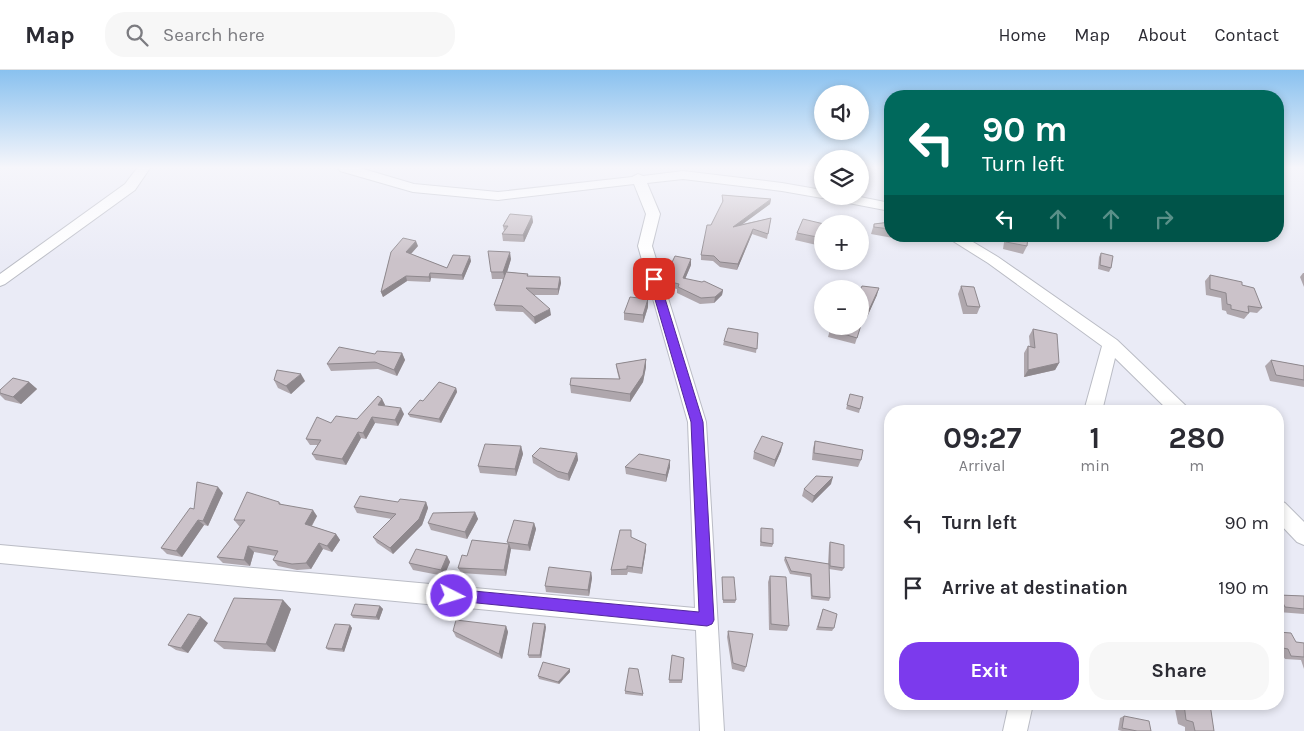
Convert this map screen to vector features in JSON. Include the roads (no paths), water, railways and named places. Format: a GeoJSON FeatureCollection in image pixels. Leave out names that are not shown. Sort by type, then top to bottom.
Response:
{"type":"FeatureCollection","features":[{"type":"Feature","properties":{"kind":"street"},"geometry":{"type":"LineString","coordinates":[[0,281],[114,199]]}},
{"type":"Feature","properties":{"kind":"street"},"geometry":{"type":"LineString","coordinates":[[646,199],[652,214],[645,246],[697,422],[712,731]]}},
{"type":"Feature","properties":{"kind":"street"},"geometry":{"type":"LineString","coordinates":[[869,203],[884,206]]}},
{"type":"Feature","properties":{"kind":"street"},"geometry":{"type":"LineString","coordinates":[[962,242],[993,260],[1111,344],[1174,405]]}},
{"type":"Feature","properties":{"kind":"street"},"geometry":{"type":"LineString","coordinates":[[1095,405],[1111,344]]}},
{"type":"Feature","properties":{"kind":"street"},"geometry":{"type":"LineString","coordinates":[[1284,515],[1304,536]]}},
{"type":"Feature","properties":{"kind":"street"},"geometry":{"type":"LineString","coordinates":[[0,554],[707,620]]}},
{"type":"Feature","properties":{"kind":"street"},"geometry":{"type":"LineString","coordinates":[[1015,731],[1019,710]]}}]}
